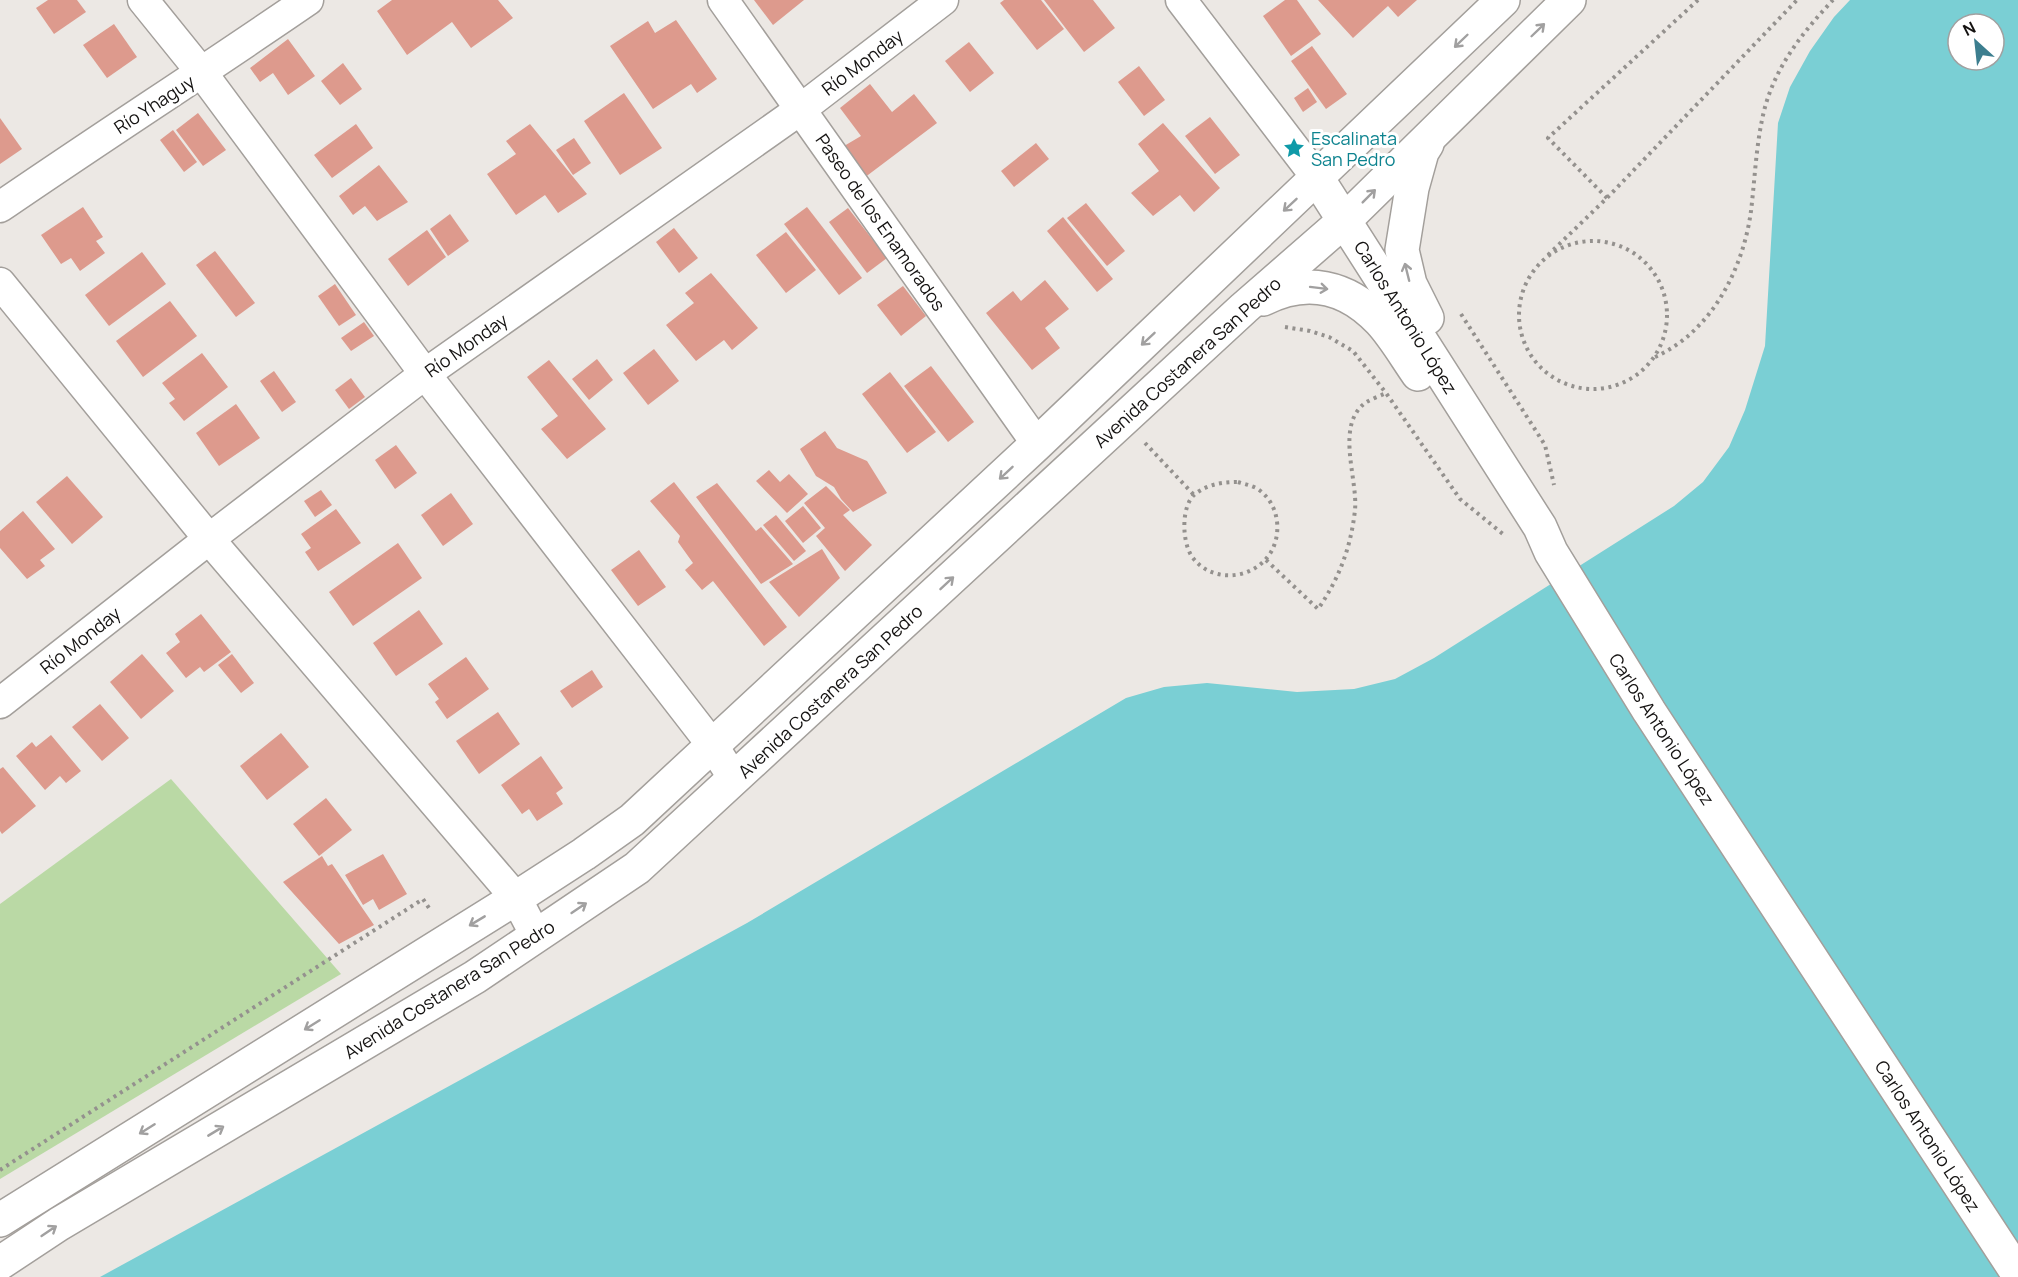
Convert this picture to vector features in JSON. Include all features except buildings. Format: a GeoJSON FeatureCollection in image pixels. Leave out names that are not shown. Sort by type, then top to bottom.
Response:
{"type":"FeatureCollection","features":[{"type":"Feature","properties":{"kind":"main road"},"geometry":{"type":"LineString","coordinates":[[0,1220],[516,898],[632,820],[1037,444],[1503,0]]}},
{"type":"Feature","properties":{"kind":"main road","name":"Avenida Costanera San Pedro"},"geometry":{"type":"LineString","coordinates":[[0,1263],[59,1224],[465,983],[637,868],[1244,308],[1345,220],[1569,0]]}},
{"type":"Feature","properties":{"kind":"main road"},"geometry":{"type":"LineString","coordinates":[[1438,127],[1422,153],[1412,188],[1402,250],[1410,284],[1433,330],[1516,461],[1546,540]]}},
{"type":"Feature","properties":{"kind":"main road","name":"Carlos Antonio López"},"geometry":{"type":"LineString","coordinates":[[1317,178],[1546,540],[1649,711],[2018,1274]]}},
{"type":"Feature","properties":{"kind":"main road"},"geometry":{"type":"LineString","coordinates":[[1244,308],[1274,293],[1303,286],[1330,289],[1355,301],[1380,321],[1490,477],[1546,540]]}},
{"type":"Feature","properties":{"kind":"street"},"geometry":{"type":"LineString","coordinates":[[143,0],[202,73],[425,374],[713,746],[734,779]]}},
{"type":"Feature","properties":{"kind":"street","name":"Río Yhaguy"},"geometry":{"type":"LineString","coordinates":[[0,207],[308,0]]}},
{"type":"Feature","properties":{"kind":"street","name":"Paseo de los Enamorados"},"geometry":{"type":"LineString","coordinates":[[723,0],[1037,444]]}},
{"type":"Feature","properties":{"kind":"street","name":"Río Monday"},"geometry":{"type":"LineString","coordinates":[[0,703],[425,374],[801,109],[943,0]]}},
{"type":"Feature","properties":{"kind":"street"},"geometry":{"type":"LineString","coordinates":[[1181,0],[1317,178]]}},
{"type":"Feature","properties":{"kind":"street"},"geometry":{"type":"LineString","coordinates":[[0,283],[209,539],[516,898],[536,936]]}},
{"type":"Feature","properties":{"kind":"path"},"geometry":{"type":"LineString","coordinates":[[1607,198],[1548,138],[1698,0]]}},
{"type":"Feature","properties":{"kind":"path"},"geometry":{"type":"LineString","coordinates":[[1541,262],[1565,246],[1592,240],[1612,243],[1632,251],[1650,266],[1662,286],[1668,314],[1664,339],[1655,357],[1634,378],[1612,387],[1587,390],[1562,383],[1540,368],[1526,349],[1520,331],[1519,308],[1524,286],[1541,262],[1607,198],[1797,0]]}},
{"type":"Feature","properties":{"kind":"path"},"geometry":{"type":"LineString","coordinates":[[1655,357],[1673,349],[1691,335],[1711,312],[1735,270],[1745,240],[1750,213],[1764,111],[1789,52],[1804,31],[1833,0]]}},
{"type":"Feature","properties":{"kind":"path"},"geometry":{"type":"LineString","coordinates":[[1460,311],[1545,445],[1554,488]]}},
{"type":"Feature","properties":{"kind":"path"},"geometry":{"type":"LineString","coordinates":[[1266,560],[1318,609],[1332,590],[1342,568],[1350,541],[1355,508],[1350,430],[1355,416],[1365,403],[1386,393]]}},
{"type":"Feature","properties":{"kind":"path"},"geometry":{"type":"LineString","coordinates":[[1141,439],[1194,495]]}},
{"type":"Feature","properties":{"kind":"path"},"geometry":{"type":"LineString","coordinates":[[1238,482],[1257,489],[1271,504],[1278,522],[1276,543],[1266,560],[1248,573],[1227,576],[1206,569],[1191,555],[1183,532],[1187,510],[1194,495],[1217,483],[1238,482]]}},
{"type":"Feature","properties":{"kind":"path"},"geometry":{"type":"LineString","coordinates":[[0,1170],[423,899]]}},
{"type":"Feature","properties":{"kind":"green space"},"geometry":{"type":"Polygon","coordinates":[[[171,779],[341,974],[0,1179],[0,904],[171,779]]]}},
{"type":"Feature","properties":{"kind":"water"},"geometry":{"type":"Polygon","coordinates":[[[1850,0],[2018,0],[2018,1277],[100,1277],[747,923],[1126,698],[1164,687],[1207,683],[1297,692],[1354,689],[1395,679],[1434,658],[1674,506],[1703,482],[1729,447],[1745,410],[1765,346],[1778,123],[1790,87],[1810,51],[1834,17],[1850,0]]]}},
{"type":"Feature","properties":{"kind":"place","name":"Escalinata San Pedro"},"geometry":{"type":"Point","coordinates":[1294,148]}}]}
